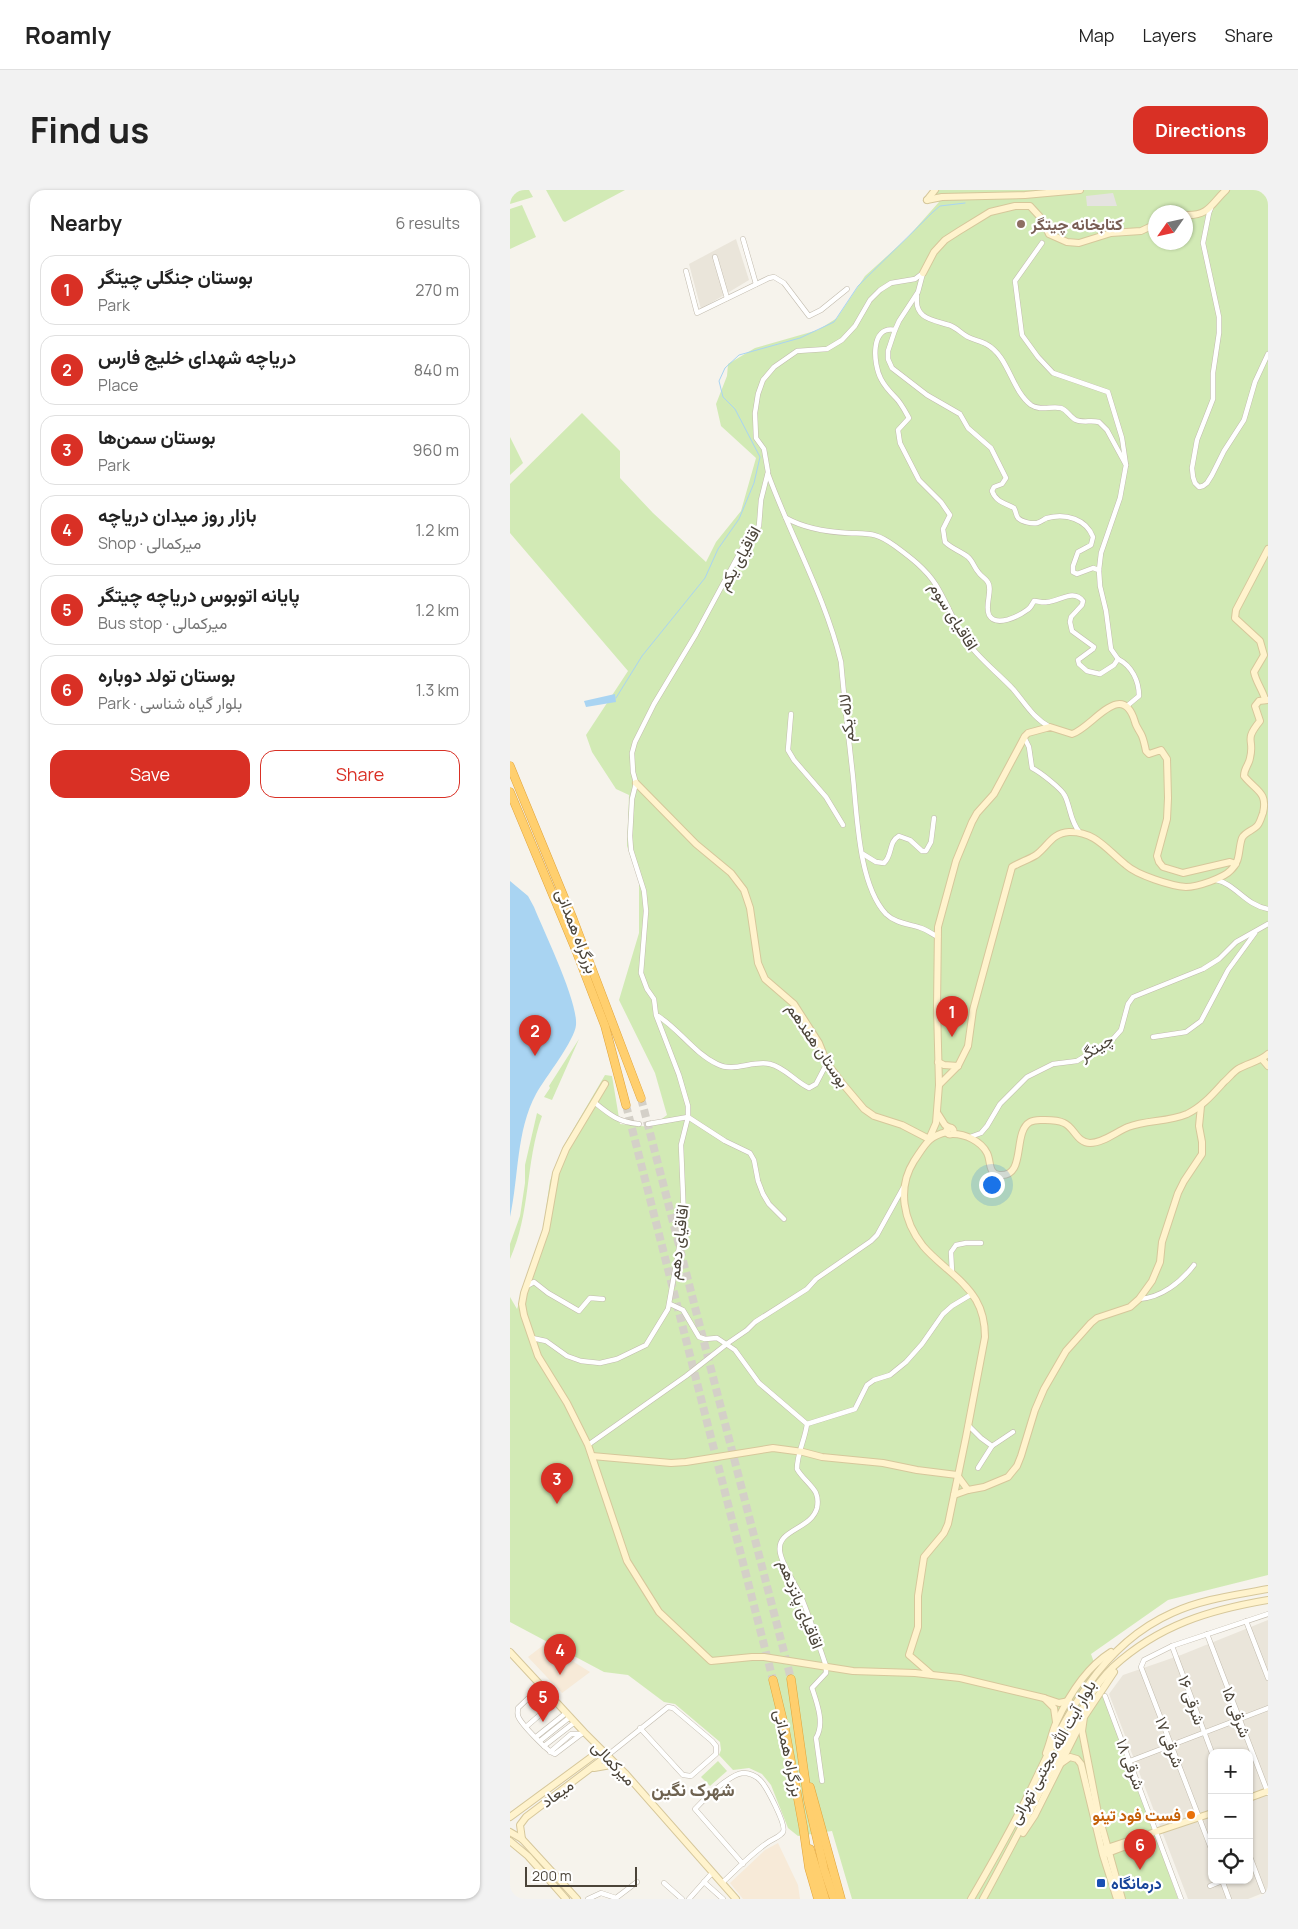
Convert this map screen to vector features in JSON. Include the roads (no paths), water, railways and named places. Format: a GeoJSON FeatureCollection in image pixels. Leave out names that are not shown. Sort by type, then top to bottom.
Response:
{"type":"FeatureCollection","features":[{"type":"Feature","properties":{"kind":"highway","name":"بزرگراه همدانی"},"geometry":{"type":"LineString","coordinates":[[510,766],[573,919],[641,1098]]}},
{"type":"Feature","properties":{"kind":"highway","name":"بزرگراه همدانی"},"geometry":{"type":"LineString","coordinates":[[510,792],[575,948],[605,1026],[626,1104]]}},
{"type":"Feature","properties":{"kind":"highway","name":"بزرگراه همدانی"},"geometry":{"type":"LineString","coordinates":[[791,1679],[808,1800],[824,1869],[834,1899]]}},
{"type":"Feature","properties":{"kind":"highway","name":"بزرگراه همدانی"},"geometry":{"type":"LineString","coordinates":[[773,1680],[785,1729],[809,1868],[818,1899]]}},
{"type":"Feature","properties":{"kind":"highway","name":"بزرگراه همدانی"},"geometry":{"type":"LineString","coordinates":[[805,1768],[842,1899]]}},
{"type":"Feature","properties":{"kind":"highway","name":"بزرگراه همدانی"},"geometry":{"type":"LineString","coordinates":[[803,1826],[825,1899]]}},
{"type":"Feature","properties":{"kind":"highway"},"geometry":{"type":"LineString","coordinates":[[829,1852],[846,1899]]}},
{"type":"Feature","properties":{"kind":"street"},"geometry":{"type":"LineString","coordinates":[[935,190],[927,200],[942,197],[1025,195],[1080,190]]}},
{"type":"Feature","properties":{"kind":"street"},"geometry":{"type":"LineString","coordinates":[[978,190],[978,193],[985,196]]}},
{"type":"Feature","properties":{"kind":"street"},"geometry":{"type":"LineString","coordinates":[[1226,190],[1208,213],[1203,243],[1219,317],[1219,333],[1213,373],[1213,399],[1197,440],[1192,468],[1195,483],[1199,487],[1207,483],[1224,451],[1244,420],[1255,382],[1268,354]]}},
{"type":"Feature","properties":{"kind":"street"},"geometry":{"type":"LineString","coordinates":[[1014,195],[1015,206]]}},
{"type":"Feature","properties":{"kind":"street"},"geometry":{"type":"LineString","coordinates":[[1025,195],[1026,206]]}},
{"type":"Feature","properties":{"kind":"street"},"geometry":{"type":"LineString","coordinates":[[1126,465],[1103,425],[1093,420],[1077,421],[1062,408],[1039,408],[1032,405],[1024,397],[997,353],[988,345],[971,339],[950,325],[932,321],[919,311],[916,303],[923,273],[934,252],[945,240],[990,212],[1015,206],[1030,206],[1035,210],[1049,234],[1067,242],[1079,243],[1111,233],[1141,231],[1148,228]]}},
{"type":"Feature","properties":{"kind":"street"},"geometry":{"type":"LineString","coordinates":[[1193,215],[1202,214],[1212,207]]}},
{"type":"Feature","properties":{"kind":"street"},"geometry":{"type":"LineString","coordinates":[[743,238],[756,284]]}},
{"type":"Feature","properties":{"kind":"street"},"geometry":{"type":"LineString","coordinates":[[1042,243],[1015,281],[1022,335],[1038,357],[1053,373],[1108,392],[1127,460],[1120,498],[1101,554],[1099,570],[1111,649],[1118,659],[1127,663],[1139,686],[1139,696],[1127,706]]}},
{"type":"Feature","properties":{"kind":"street"},"geometry":{"type":"LineString","coordinates":[[715,257],[727,298]]}},
{"type":"Feature","properties":{"kind":"street"},"geometry":{"type":"LineString","coordinates":[[686,271],[697,313],[774,277],[779,279],[809,316],[821,310],[847,289]]}},
{"type":"Feature","properties":{"kind":"street","name":"اقاقیای یکم"},"geometry":{"type":"LineString","coordinates":[[656,1015],[654,999],[647,989],[641,973],[646,928],[644,890],[631,850],[632,799],[636,783],[633,772],[632,753],[635,742],[654,704],[727,579],[744,545],[759,526],[761,500],[768,472],[764,449],[756,438],[755,428],[758,394],[763,380],[774,367],[797,351],[827,349],[842,340],[855,326],[870,300],[880,290],[891,283],[915,278],[923,273]]}},
{"type":"Feature","properties":{"kind":"street"},"geometry":{"type":"LineString","coordinates":[[918,292],[895,330],[888,350],[888,360],[892,368],[927,396],[960,414],[968,428],[991,448],[1006,478],[1002,484],[994,487],[992,491],[994,497],[998,501],[1014,508],[1017,517],[1023,521],[1037,523],[1047,518],[1059,516],[1079,520],[1086,525],[1093,537],[1091,545],[1078,552],[1073,566],[1074,572],[1078,574],[1093,568],[1099,570]]}},
{"type":"Feature","properties":{"kind":"street"},"geometry":{"type":"LineString","coordinates":[[895,330],[884,330],[880,333],[877,340],[876,363],[884,385],[899,401],[909,418],[898,430],[900,443],[918,480],[941,502],[950,515],[944,529],[945,542],[969,558],[978,573],[988,581],[990,586],[988,600],[989,615],[993,620],[1000,621],[1029,609],[1034,601],[1047,602],[1072,595],[1076,596],[1083,601],[1082,605],[1071,617],[1070,626],[1072,630],[1094,647],[1093,650],[1078,660],[1079,664],[1087,671],[1100,674],[1114,666],[1118,659]]}},
{"type":"Feature","properties":{"kind":"street","name":"لاله یکم"},"geometry":{"type":"LineString","coordinates":[[768,472],[825,608],[841,662],[858,828],[873,891],[882,910],[888,916],[898,922],[923,929],[938,937]]}},
{"type":"Feature","properties":{"kind":"street","name":"اقاقیای سوم"},"geometry":{"type":"LineString","coordinates":[[786,518],[797,524],[823,530],[868,533],[885,538],[925,571],[935,584],[966,640],[1013,690],[1034,716],[1050,727]]}},
{"type":"Feature","properties":{"kind":"street"},"geometry":{"type":"LineString","coordinates":[[939,1084],[958,1066],[968,1046],[973,1010],[1012,867],[1034,856],[1057,834],[1068,832],[1080,833],[1100,840],[1126,866],[1146,876],[1186,887],[1224,876],[1236,864],[1242,838],[1259,824],[1266,801],[1244,776],[1244,769],[1251,756],[1250,733],[1260,721],[1254,706],[1256,703],[1266,699],[1254,672],[1264,655],[1260,641],[1235,618],[1236,610],[1268,549]]}},
{"type":"Feature","properties":{"kind":"street"},"geometry":{"type":"LineString","coordinates":[[588,1445],[686,1376],[755,1322],[807,1289],[816,1279],[878,1235],[903,1188],[906,1175],[929,1139],[938,1114],[938,927],[956,861],[977,813],[994,794],[1024,737],[1028,733],[1050,727],[1072,734],[1083,729],[1110,706],[1117,704],[1127,706],[1131,710],[1135,725],[1142,734],[1146,751],[1149,754],[1161,750],[1167,759],[1167,819],[1158,848],[1157,856],[1159,862],[1164,867],[1183,873],[1230,862],[1236,864]]}},
{"type":"Feature","properties":{"kind":"street"},"geometry":{"type":"LineString","coordinates":[[791,714],[788,750],[794,760],[826,797],[843,825]]}},
{"type":"Feature","properties":{"kind":"street"},"geometry":{"type":"LineString","coordinates":[[1024,737],[1029,747],[1032,768],[1040,772],[1063,792],[1070,818],[1080,833]]}},
{"type":"Feature","properties":{"kind":"street","name":"بوستان هفدهم"},"geometry":{"type":"LineString","coordinates":[[636,783],[696,844],[732,873],[744,890],[750,908],[758,963],[765,979],[794,1004],[819,1043],[827,1063],[864,1109],[874,1116],[902,1125],[929,1139]]}},
{"type":"Feature","properties":{"kind":"street"},"geometry":{"type":"LineString","coordinates":[[863,854],[876,862],[884,863],[890,855],[892,843],[895,838],[900,836],[910,840],[922,851],[926,851],[929,848],[934,818]]}},
{"type":"Feature","properties":{"kind":"street"},"geometry":{"type":"LineString","coordinates":[[1214,879],[1229,886],[1253,905],[1268,909]]}},
{"type":"Feature","properties":{"kind":"street","name":"چیتگر"},"geometry":{"type":"LineString","coordinates":[[970,1137],[987,1126],[1000,1104],[1027,1077],[1053,1064],[1077,1060],[1113,1039],[1121,1030],[1128,1004],[1133,997],[1203,969],[1219,959],[1236,942],[1268,924]]}},
{"type":"Feature","properties":{"kind":"street"},"geometry":{"type":"LineString","coordinates":[[1153,1037],[1186,1032],[1201,1021],[1228,970],[1255,931]]}},
{"type":"Feature","properties":{"kind":"street"},"geometry":{"type":"LineString","coordinates":[[656,1015],[676,1029],[704,1056],[726,1068],[768,1063],[783,1069],[809,1088],[816,1084],[827,1063]]}},
{"type":"Feature","properties":{"kind":"street","name":"اقاقیای دهم"},"geometry":{"type":"LineString","coordinates":[[532,1338],[546,1341],[567,1356],[581,1361],[600,1363],[618,1359],[646,1344],[670,1304],[684,1220],[681,1145],[688,1117],[688,1106],[679,1075],[656,1015]]}},
{"type":"Feature","properties":{"kind":"street"},"geometry":{"type":"LineString","coordinates":[[929,1139],[937,1134],[950,1131],[970,1137],[982,1146],[995,1174],[1001,1175],[1014,1170],[1025,1127],[1029,1122],[1035,1120],[1065,1123],[1071,1127],[1080,1140],[1091,1143],[1141,1123],[1179,1117],[1201,1106],[1236,1070],[1262,1059],[1268,1054]]}},
{"type":"Feature","properties":{"kind":"street"},"geometry":{"type":"LineString","coordinates":[[1262,1059],[1268,1066]]}},
{"type":"Feature","properties":{"kind":"street"},"geometry":{"type":"LineString","coordinates":[[938,1062],[950,1066],[958,1066]]}},
{"type":"Feature","properties":{"kind":"street"},"geometry":{"type":"LineString","coordinates":[[605,1084],[560,1162],[556,1173],[541,1249],[526,1286],[522,1304],[538,1356],[567,1403],[588,1445],[627,1561],[658,1612],[711,1661],[752,1657],[853,1671],[915,1673],[960,1678],[1059,1703],[1069,1701]]}},
{"type":"Feature","properties":{"kind":"street"},"geometry":{"type":"LineString","coordinates":[[594,1102],[618,1120],[625,1123],[639,1124]]}},
{"type":"Feature","properties":{"kind":"street"},"geometry":{"type":"LineString","coordinates":[[954,1495],[984,1487],[1008,1477],[1022,1456],[1035,1410],[1044,1389],[1066,1351],[1096,1318],[1123,1311],[1139,1299],[1160,1262],[1162,1242],[1178,1193],[1184,1180],[1202,1154],[1199,1126],[1201,1106]]}},
{"type":"Feature","properties":{"kind":"street"},"geometry":{"type":"LineString","coordinates":[[938,1114],[950,1131]]}},
{"type":"Feature","properties":{"kind":"street"},"geometry":{"type":"LineString","coordinates":[[648,1124],[688,1117],[725,1141],[750,1153],[754,1160],[758,1181],[763,1194],[769,1204],[784,1219]]}},
{"type":"Feature","properties":{"kind":"street"},"geometry":{"type":"LineString","coordinates":[[903,1188],[906,1211],[917,1237],[972,1294],[981,1313],[985,1337],[954,1495],[944,1533],[924,1557],[918,1596],[918,1627],[909,1655],[932,1675]]}},
{"type":"Feature","properties":{"kind":"street"},"geometry":{"type":"LineString","coordinates":[[952,1272],[951,1252],[956,1245],[966,1242],[981,1243]]}},
{"type":"Feature","properties":{"kind":"street"},"geometry":{"type":"LineString","coordinates":[[1139,1299],[1150,1299],[1163,1293],[1177,1283],[1194,1265]]}},
{"type":"Feature","properties":{"kind":"street"},"geometry":{"type":"LineString","coordinates":[[526,1286],[534,1282],[548,1293],[579,1311],[590,1298],[603,1299]]}},
{"type":"Feature","properties":{"kind":"street"},"geometry":{"type":"LineString","coordinates":[[670,1304],[683,1310],[699,1336],[705,1339],[717,1338],[735,1350],[759,1383],[807,1424],[855,1409],[867,1385],[890,1374],[906,1362],[922,1344],[943,1314],[972,1294]]}},
{"type":"Feature","properties":{"kind":"street","name":"اقاقیای پانزدهم"},"geometry":{"type":"LineString","coordinates":[[807,1424],[806,1436],[799,1451],[797,1469],[816,1493],[818,1501],[813,1517],[806,1524],[788,1533],[781,1542],[780,1552],[804,1603],[826,1666],[826,1673],[812,1688],[819,1712],[820,1732],[816,1738],[822,1781]]}},
{"type":"Feature","properties":{"kind":"street"},"geometry":{"type":"LineString","coordinates":[[968,1426],[992,1446]]}},
{"type":"Feature","properties":{"kind":"street"},"geometry":{"type":"LineString","coordinates":[[978,1468],[992,1446],[1013,1432]]}},
{"type":"Feature","properties":{"kind":"street"},"geometry":{"type":"LineString","coordinates":[[592,1456],[671,1463],[773,1448],[799,1451],[822,1457],[883,1463],[957,1475],[968,1490]]}},
{"type":"Feature","properties":{"kind":"street","name":"بلوار آیت الله مجتبی تهرانی"},"geometry":{"type":"LineString","coordinates":[[971,1899],[1081,1693],[1117,1649],[1162,1618],[1179,1610],[1268,1589]]}},
{"type":"Feature","properties":{"kind":"street","name":"بلوار آیت الله مجتبی تهرانی"},"geometry":{"type":"LineString","coordinates":[[984,1899],[1083,1707],[1112,1668],[1149,1639],[1197,1616],[1268,1600]]}},
{"type":"Feature","properties":{"kind":"street"},"geometry":{"type":"LineString","coordinates":[[1172,1646],[1268,1614]]}},
{"type":"Feature","properties":{"kind":"street"},"geometry":{"type":"LineString","coordinates":[[1246,1621],[1268,1678]]}},
{"type":"Feature","properties":{"kind":"street","name":"۱۵ شرقی"},"geometry":{"type":"LineString","coordinates":[[1207,1634],[1268,1792]]}},
{"type":"Feature","properties":{"kind":"street","name":"۱۷ شرقی"},"geometry":{"type":"LineString","coordinates":[[1172,1646],[1144,1660],[1141,1667],[1208,1840]]}},
{"type":"Feature","properties":{"kind":"street","name":"۱۶ شرقی"},"geometry":{"type":"LineString","coordinates":[[1172,1646],[1210,1749]]}},
{"type":"Feature","properties":{"kind":"street"},"geometry":{"type":"LineString","coordinates":[[1041,1765],[1056,1723],[1086,1675],[1102,1658],[1117,1649]]}},
{"type":"Feature","properties":{"kind":"street","name":"میرکمالی"},"geometry":{"type":"LineString","coordinates":[[510,1652],[542,1685],[582,1733],[608,1755],[625,1773],[736,1899]]}},
{"type":"Feature","properties":{"kind":"street"},"geometry":{"type":"LineString","coordinates":[[1010,1850],[1035,1815],[1084,1717],[1121,1660]]}},
{"type":"Feature","properties":{"kind":"street"},"geometry":{"type":"LineString","coordinates":[[542,1685],[518,1708],[518,1715],[536,1737],[550,1752],[555,1754],[582,1733]]}},
{"type":"Feature","properties":{"kind":"street","name":"۱۸ شرقی"},"geometry":{"type":"LineString","coordinates":[[1105,1696],[1181,1899]]}},
{"type":"Feature","properties":{"kind":"street"},"geometry":{"type":"LineString","coordinates":[[1044,1698],[1054,1708],[1056,1723]]}},
{"type":"Feature","properties":{"kind":"street"},"geometry":{"type":"LineString","coordinates":[[527,1726],[556,1701]]}},
{"type":"Feature","properties":{"kind":"street"},"geometry":{"type":"LineString","coordinates":[[608,1755],[640,1728],[666,1708],[671,1707],[712,1741],[716,1746],[716,1754],[691,1776],[683,1776],[640,1728]]}},
{"type":"Feature","properties":{"kind":"street"},"geometry":{"type":"LineString","coordinates":[[1130,1761],[1268,1708]]}},
{"type":"Feature","properties":{"kind":"street"},"geometry":{"type":"LineString","coordinates":[[536,1737],[570,1717]]}},
{"type":"Feature","properties":{"kind":"street"},"geometry":{"type":"LineString","coordinates":[[540,1741],[570,1717]]}},
{"type":"Feature","properties":{"kind":"street"},"geometry":{"type":"LineString","coordinates":[[544,1746],[570,1717]]}},
{"type":"Feature","properties":{"kind":"street"},"geometry":{"type":"LineString","coordinates":[[1084,1717],[1082,1731],[1084,1747],[1117,1899]]}},
{"type":"Feature","properties":{"kind":"street","name":"میعاد"},"geometry":{"type":"LineString","coordinates":[[510,1817],[601,1750]]}},
{"type":"Feature","properties":{"kind":"street","name":"میعاد"},"geometry":{"type":"LineString","coordinates":[[522,1839],[520,1826],[526,1817],[608,1755]]}},
{"type":"Feature","properties":{"kind":"street"},"geometry":{"type":"LineString","coordinates":[[1060,1764],[1070,1757],[1077,1759],[1081,1764],[1122,1899]]}},
{"type":"Feature","properties":{"kind":"street"},"geometry":{"type":"LineString","coordinates":[[589,1760],[593,1763],[590,1770]]}},
{"type":"Feature","properties":{"kind":"street"},"geometry":{"type":"LineString","coordinates":[[590,1770],[610,1765],[625,1773]]}},
{"type":"Feature","properties":{"kind":"street"},"geometry":{"type":"LineString","coordinates":[[722,1884],[768,1842],[783,1833],[784,1828],[777,1809],[763,1784],[756,1777],[743,1773],[731,1777],[695,1809],[743,1864]]}},
{"type":"Feature","properties":{"kind":"street"},"geometry":{"type":"LineString","coordinates":[[1253,1797],[1268,1792]]}},
{"type":"Feature","properties":{"kind":"street"},"geometry":{"type":"LineString","coordinates":[[1107,1851],[1119,1843],[1208,1814]]}},
{"type":"Feature","properties":{"kind":"street"},"geometry":{"type":"LineString","coordinates":[[510,1832],[522,1839],[574,1896],[566,1899],[528,1856],[510,1841]]}},
{"type":"Feature","properties":{"kind":"street"},"geometry":{"type":"LineString","coordinates":[[1107,1851],[1152,1838],[1156,1832]]}},
{"type":"Feature","properties":{"kind":"street"},"geometry":{"type":"LineString","coordinates":[[1104,1838],[1119,1843]]}},
{"type":"Feature","properties":{"kind":"street"},"geometry":{"type":"LineString","coordinates":[[1253,1865],[1263,1891]]}},
{"type":"Feature","properties":{"kind":"street"},"geometry":{"type":"LineString","coordinates":[[689,1899],[712,1872]]}},
{"type":"Feature","properties":{"kind":"street"},"geometry":{"type":"LineString","coordinates":[[588,1899],[601,1894],[616,1898],[637,1882]]}},
{"type":"Feature","properties":{"kind":"street"},"geometry":{"type":"LineString","coordinates":[[664,1882],[682,1899]]}},
{"type":"Feature","properties":{"kind":"street"},"geometry":{"type":"LineString","coordinates":[[704,1882],[723,1899]]}},
{"type":"Feature","properties":{"kind":"street"},"geometry":{"type":"LineString","coordinates":[[1210,1886],[1215,1884]]}},
{"type":"Feature","properties":{"kind":"street"},"geometry":{"type":"LineString","coordinates":[[1223,1884],[1229,1899]]}},
{"type":"Feature","properties":{"kind":"street"},"geometry":{"type":"LineString","coordinates":[[556,1888],[558,1899]]}},
{"type":"Feature","properties":{"kind":"water"},"geometry":{"type":"Polygon","coordinates":[[[615,694],[616,702],[586,707],[584,701],[615,694]]]}},
{"type":"Feature","properties":{"kind":"water"},"geometry":{"type":"Polygon","coordinates":[[[510,881],[528,896],[534,907],[572,1000],[576,1025],[571,1040],[536,1094],[530,1108],[521,1139],[510,1217],[510,881]]]}},
{"type":"Feature","properties":{"kind":"waterway"},"geometry":{"type":"LineString","coordinates":[[616,698],[642,656],[705,578],[718,549],[739,519],[754,483],[760,457],[735,409],[723,397],[719,381],[725,368],[739,355],[800,338],[834,322],[858,286],[933,212],[940,206],[965,203]]}},
{"type":"Feature","properties":{"kind":"tunnel"},"geometry":{"type":"LineString","coordinates":[[641,1098],[791,1679]]}},
{"type":"Feature","properties":{"kind":"tunnel"},"geometry":{"type":"LineString","coordinates":[[626,1105],[773,1680]]}},
{"type":"Feature","properties":{"kind":"place","name":"کتابخانه چیتگر"},"geometry":{"type":"Point","coordinates":[1021,224]}},
{"type":"Feature","properties":{"kind":"place","name":"بوستان جنگلی چیتگر"},"geometry":{"type":"Point","coordinates":[952,1037]}},
{"type":"Feature","properties":{"kind":"place","name":"دریاچه شهدای خلیج فارس"},"geometry":{"type":"Point","coordinates":[535,1056]}},
{"type":"Feature","properties":{"kind":"place","name":"بوستان سمن‌ها"},"geometry":{"type":"Point","coordinates":[557,1504]}},
{"type":"Feature","properties":{"kind":"place","name":"بازار روز میدان دریاچه"},"geometry":{"type":"Point","coordinates":[560,1675]}},
{"type":"Feature","properties":{"kind":"place","name":"پایانه اتوبوس دریاچه چیتگر"},"geometry":{"type":"Point","coordinates":[543,1722]}},
{"type":"Feature","properties":{"kind":"place","name":"فست فود تینو"},"geometry":{"type":"Point","coordinates":[1191,1815]}},
{"type":"Feature","properties":{"kind":"place","name":"بوستان تولد دوباره"},"geometry":{"type":"Point","coordinates":[1140,1870]}},
{"type":"Feature","properties":{"kind":"place","name":"درمانگاه"},"geometry":{"type":"Point","coordinates":[1101,1883]}},
{"type":"Feature","properties":{"kind":"district","name":"شهرک نگین"},"geometry":{"type":"Point","coordinates":[693,1790]}}]}
